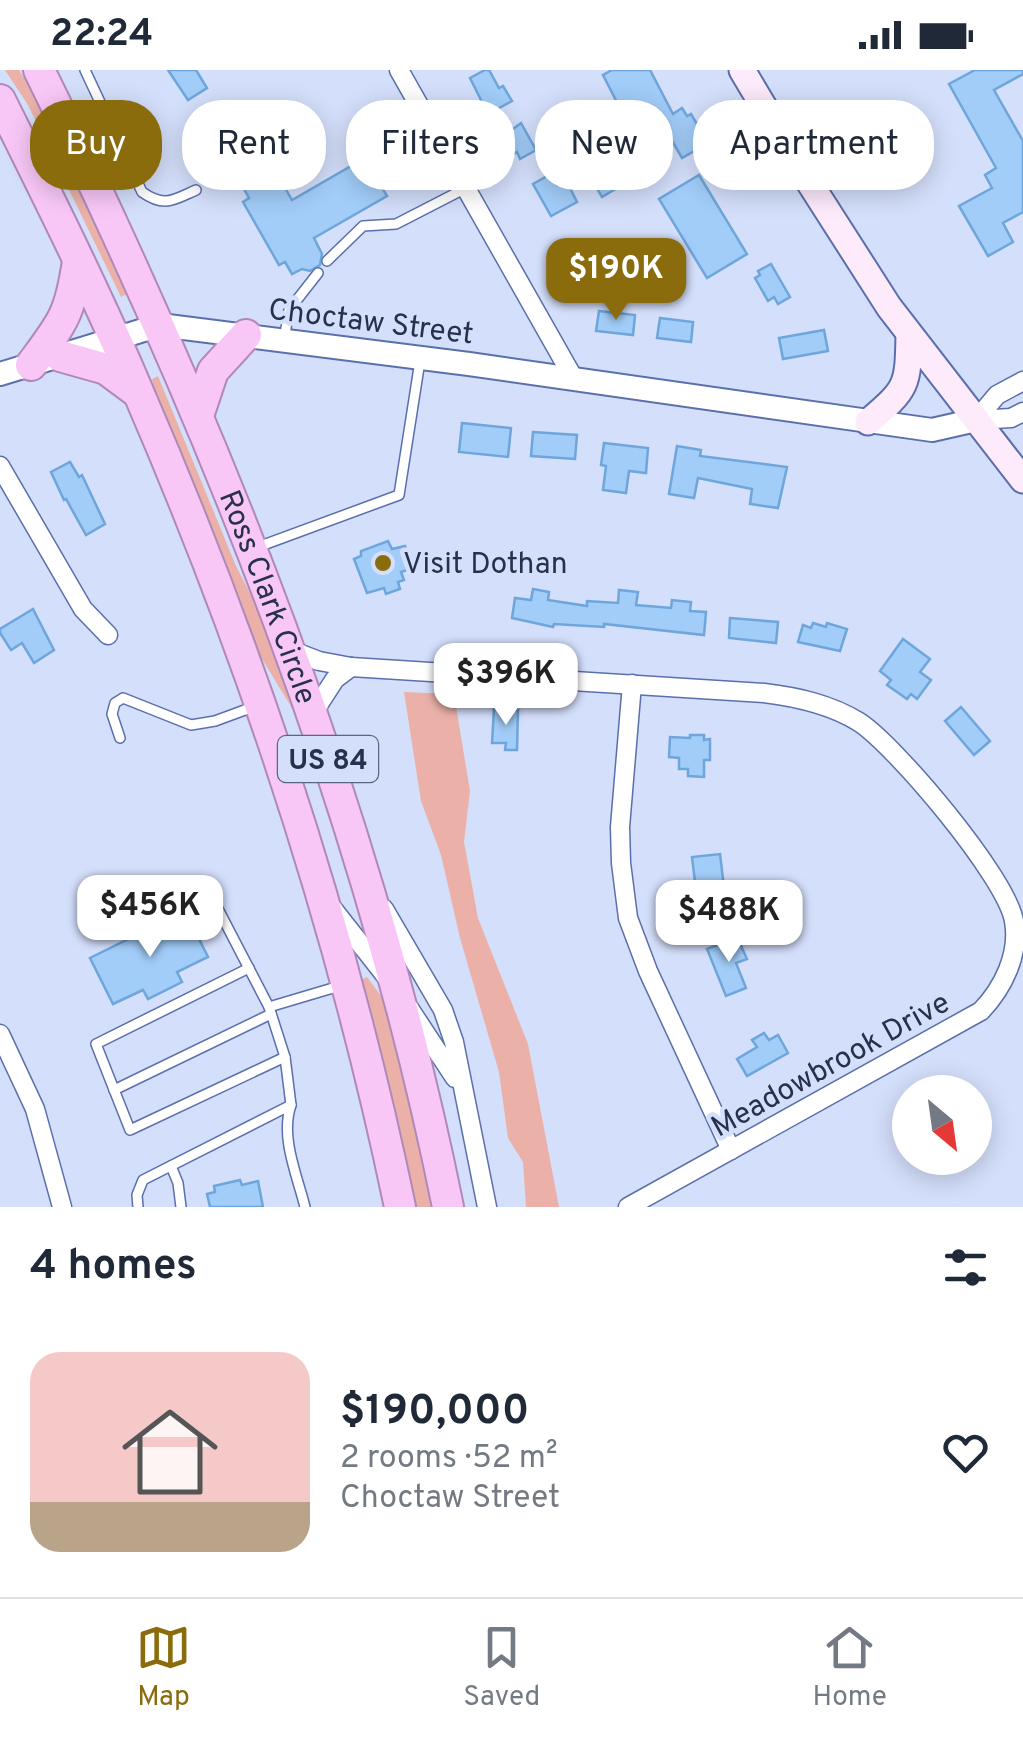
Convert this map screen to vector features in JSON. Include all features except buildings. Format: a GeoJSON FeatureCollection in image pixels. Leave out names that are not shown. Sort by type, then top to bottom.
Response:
{"type":"FeatureCollection","features":[{"type":"Feature","properties":{"kind":"highway","name":"Ross Clark Circle"},"geometry":{"type":"LineString","coordinates":[[47,77],[198,413],[313,714],[394,987],[448,1207]]}},
{"type":"Feature","properties":{"kind":"highway","name":"Ross Clark Circle"},"geometry":{"type":"LineString","coordinates":[[0,100],[139,393],[260,704],[346,984],[400,1207]]}},
{"type":"Feature","properties":{"kind":"highway"},"geometry":{"type":"LineString","coordinates":[[78,260],[72,300],[45,360],[106,370],[139,393]]}},
{"type":"Feature","properties":{"kind":"highway"},"geometry":{"type":"LineString","coordinates":[[198,413],[213,371],[246,335]]}},
{"type":"Feature","properties":{"kind":"main road"},"geometry":{"type":"LineString","coordinates":[[742,70],[820,200],[909,334],[1023,480]]}},
{"type":"Feature","properties":{"kind":"main road"},"geometry":{"type":"LineString","coordinates":[[868,422],[905,386],[909,334]]}},
{"type":"Feature","properties":{"kind":"street"},"geometry":{"type":"LineString","coordinates":[[398,70],[415,100]]}},
{"type":"Feature","properties":{"kind":"street"},"geometry":{"type":"LineString","coordinates":[[467,190],[574,379]]}},
{"type":"Feature","properties":{"kind":"street","name":"Choctaw Street"},"geometry":{"type":"LineString","coordinates":[[0,374],[160,325],[932,430],[976,420],[1011,418],[1023,412]]}},
{"type":"Feature","properties":{"kind":"street"},"geometry":{"type":"LineString","coordinates":[[976,420],[997,395],[1023,381]]}},
{"type":"Feature","properties":{"kind":"street"},"geometry":{"type":"LineString","coordinates":[[0,466],[82,609],[108,635]]}},
{"type":"Feature","properties":{"kind":"street","name":"Meadowbrook Drive"},"geometry":{"type":"LineString","coordinates":[[290,650],[320,662],[351,667],[798,698],[832,708],[861,724],[904,762],[990,870],[1014,920],[1012,956],[1001,987],[980,1012],[628,1207]]}},
{"type":"Feature","properties":{"kind":"street"},"geometry":{"type":"LineString","coordinates":[[313,714],[335,679],[351,667]]}},
{"type":"Feature","properties":{"kind":"street"},"geometry":{"type":"LineString","coordinates":[[632,684],[620,826],[628,918],[648,971],[731,1150]]}},
{"type":"Feature","properties":{"kind":"street"},"geometry":{"type":"LineString","coordinates":[[361,869],[443,1010],[454,1042],[487,1207]]}},
{"type":"Feature","properties":{"kind":"street"},"geometry":{"type":"LineString","coordinates":[[319,891],[394,987],[460,1087]]}},
{"type":"Feature","properties":{"kind":"street"},"geometry":{"type":"LineString","coordinates":[[0,1034],[35,1109],[62,1207]]}},
{"type":"Feature","properties":{"kind":"lane"},"geometry":{"type":"LineString","coordinates":[[85,70],[142,192],[156,202],[196,190]]}},
{"type":"Feature","properties":{"kind":"lane"},"geometry":{"type":"LineString","coordinates":[[327,260],[363,226],[396,224],[462,190]]}},
{"type":"Feature","properties":{"kind":"lane"},"geometry":{"type":"LineString","coordinates":[[284,340],[289,310],[318,273]]}},
{"type":"Feature","properties":{"kind":"lane"},"geometry":{"type":"LineString","coordinates":[[252,549],[399,495],[420,358]]}},
{"type":"Feature","properties":{"kind":"lane"},"geometry":{"type":"LineString","coordinates":[[120,738],[112,710],[123,698],[191,725],[260,704]]}},
{"type":"Feature","properties":{"kind":"lane"},"geometry":{"type":"LineString","coordinates":[[216,905],[270,1010],[284,1057],[291,1105],[287,1135],[305,1207]]}},
{"type":"Feature","properties":{"kind":"lane"},"geometry":{"type":"LineString","coordinates":[[249,968],[96,1044],[130,1130],[284,1057]]}},
{"type":"Feature","properties":{"kind":"lane"},"geometry":{"type":"LineString","coordinates":[[114,1090],[270,1010],[346,984]]}},
{"type":"Feature","properties":{"kind":"lane"},"geometry":{"type":"LineString","coordinates":[[138,1207],[137,1195],[143,1180],[291,1105]]}},
{"type":"Feature","properties":{"kind":"lane"},"geometry":{"type":"LineString","coordinates":[[171,1166],[181,1207]]}},
{"type":"Feature","properties":{"kind":"shaded area"},"geometry":{"type":"Polygon","coordinates":[[[5,70],[19,70],[37,100],[30,100],[30,109],[5,70]]]}},
{"type":"Feature","properties":{"kind":"shaded area"},"geometry":{"type":"Polygon","coordinates":[[[69,190],[79,190],[127,294],[121,297],[69,190]]]}},
{"type":"Feature","properties":{"kind":"shaded area"},"geometry":{"type":"Polygon","coordinates":[[[158,376],[236,566],[270,632],[301,723],[253,644],[154,391],[152,379],[158,376]]]}},
{"type":"Feature","properties":{"kind":"shaded area"},"geometry":{"type":"Polygon","coordinates":[[[404,692],[454,694],[470,791],[464,842],[478,918],[528,1044],[559,1207],[526,1207],[523,1162],[508,1138],[499,1072],[460,938],[441,855],[421,801],[404,692]]]}},
{"type":"Feature","properties":{"kind":"shaded area"},"geometry":{"type":"Polygon","coordinates":[[[367,977],[384,1000],[433,1207],[414,1207],[359,981],[367,977]]]}},
{"type":"Feature","properties":{"kind":"place","name":"Visit Dothan"},"geometry":{"type":"Point","coordinates":[383,563]}}]}
